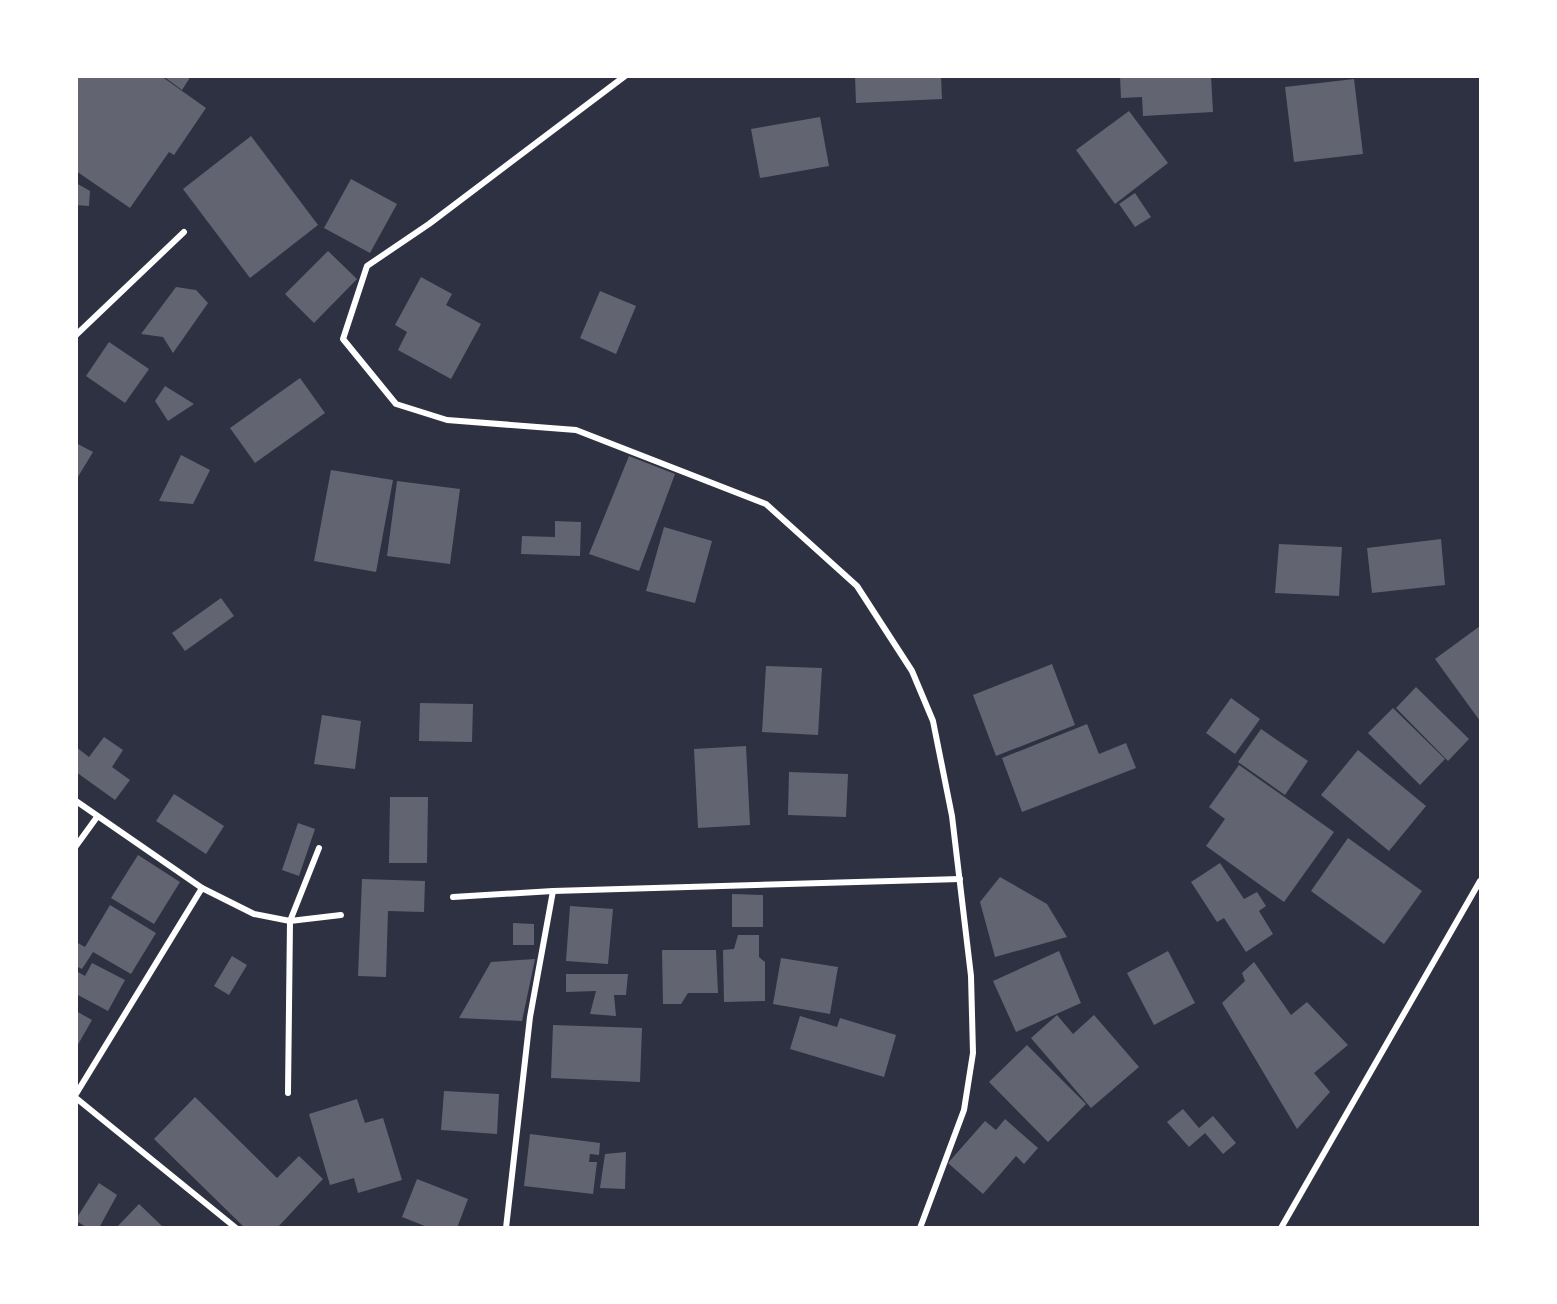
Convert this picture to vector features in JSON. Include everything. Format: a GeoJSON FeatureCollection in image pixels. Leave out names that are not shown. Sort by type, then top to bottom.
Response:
{"type":"FeatureCollection","features":[{"type":"Feature","properties":{"kind":"street"},"geometry":{"type":"LineString","coordinates":[[625,76],[429,224],[367,266],[343,339],[396,404],[447,420],[576,430],[766,504],[857,586],[912,671],[933,721],[952,816],[971,976],[972,1053],[964,1110],[920,1227]]}},
{"type":"Feature","properties":{"kind":"street"},"geometry":{"type":"LineString","coordinates":[[76,335],[184,232]]}},
{"type":"Feature","properties":{"kind":"street"},"geometry":{"type":"LineString","coordinates":[[76,801],[202,888],[254,914],[290,921],[341,915]]}},
{"type":"Feature","properties":{"kind":"street"},"geometry":{"type":"LineString","coordinates":[[76,846],[97,817]]}},
{"type":"Feature","properties":{"kind":"street"},"geometry":{"type":"LineString","coordinates":[[288,1093],[290,921],[319,848]]}},
{"type":"Feature","properties":{"kind":"street"},"geometry":{"type":"LineString","coordinates":[[453,897],[553,891],[960,879]]}},
{"type":"Feature","properties":{"kind":"street"},"geometry":{"type":"LineString","coordinates":[[1281,1227],[1480,881]]}},
{"type":"Feature","properties":{"kind":"street"},"geometry":{"type":"LineString","coordinates":[[202,888],[76,1096],[236,1227]]}},
{"type":"Feature","properties":{"kind":"street"},"geometry":{"type":"LineString","coordinates":[[506,1227],[530,1017],[553,891]]}},
{"type":"Feature","properties":{"kind":"building"},"geometry":{"type":"Polygon","coordinates":[[[76,76],[161,76],[206,108],[174,155],[169,152],[130,208],[76,171],[76,76]]]}},
{"type":"Feature","properties":{"kind":"building"},"geometry":{"type":"Polygon","coordinates":[[[163,76],[191,76],[182,90],[163,76]]]}},
{"type":"Feature","properties":{"kind":"building"},"geometry":{"type":"Polygon","coordinates":[[[855,76],[941,76],[942,99],[856,103],[855,76]]]}},
{"type":"Feature","properties":{"kind":"building"},"geometry":{"type":"Polygon","coordinates":[[[1120,76],[1211,76],[1213,112],[1143,116],[1142,97],[1121,98],[1120,76]]]}},
{"type":"Feature","properties":{"kind":"building"},"geometry":{"type":"Polygon","coordinates":[[[1354,79],[1363,154],[1294,162],[1285,87],[1354,79]]]}},
{"type":"Feature","properties":{"kind":"building"},"geometry":{"type":"Polygon","coordinates":[[[1129,111],[1168,163],[1115,204],[1076,150],[1129,111]]]}},
{"type":"Feature","properties":{"kind":"building"},"geometry":{"type":"Polygon","coordinates":[[[820,117],[829,166],[760,178],[751,129],[820,117]]]}},
{"type":"Feature","properties":{"kind":"building"},"geometry":{"type":"Polygon","coordinates":[[[251,136],[318,225],[250,278],[183,189],[251,136]]]}},
{"type":"Feature","properties":{"kind":"building"},"geometry":{"type":"Polygon","coordinates":[[[351,179],[397,204],[370,253],[324,228],[351,179]]]}},
{"type":"Feature","properties":{"kind":"building"},"geometry":{"type":"Polygon","coordinates":[[[76,183],[90,191],[89,206],[76,205],[76,183]]]}},
{"type":"Feature","properties":{"kind":"building"},"geometry":{"type":"Polygon","coordinates":[[[1135,193],[1151,217],[1135,227],[1119,204],[1135,193]]]}},
{"type":"Feature","properties":{"kind":"building"},"geometry":{"type":"Polygon","coordinates":[[[328,251],[357,279],[314,323],[285,294],[328,251]]]}},
{"type":"Feature","properties":{"kind":"building"},"geometry":{"type":"Polygon","coordinates":[[[421,277],[452,294],[446,305],[481,324],[451,379],[398,350],[407,332],[395,325],[421,277]]]}},
{"type":"Feature","properties":{"kind":"building"},"geometry":{"type":"Polygon","coordinates":[[[176,287],[196,290],[208,303],[173,353],[163,337],[141,334],[176,287]]]}},
{"type":"Feature","properties":{"kind":"building"},"geometry":{"type":"Polygon","coordinates":[[[600,291],[636,306],[616,354],[580,338],[600,291]]]}},
{"type":"Feature","properties":{"kind":"building"},"geometry":{"type":"Polygon","coordinates":[[[109,342],[149,369],[125,403],[86,376],[109,342]]]}},
{"type":"Feature","properties":{"kind":"building"},"geometry":{"type":"Polygon","coordinates":[[[300,378],[325,413],[255,463],[230,428],[300,378]]]}},
{"type":"Feature","properties":{"kind":"building"},"geometry":{"type":"Polygon","coordinates":[[[165,386],[194,404],[168,421],[155,401],[165,386]]]}},
{"type":"Feature","properties":{"kind":"building"},"geometry":{"type":"Polygon","coordinates":[[[76,443],[93,452],[76,480],[76,443]]]}},
{"type":"Feature","properties":{"kind":"building"},"geometry":{"type":"Polygon","coordinates":[[[181,455],[210,470],[193,504],[159,501],[181,455]]]}},
{"type":"Feature","properties":{"kind":"building"},"geometry":{"type":"Polygon","coordinates":[[[629,456],[675,474],[639,571],[589,554],[629,456]]]}},
{"type":"Feature","properties":{"kind":"building"},"geometry":{"type":"Polygon","coordinates":[[[331,470],[393,480],[376,572],[314,561],[331,470]]]}},
{"type":"Feature","properties":{"kind":"building"},"geometry":{"type":"Polygon","coordinates":[[[397,481],[460,489],[450,564],[387,556],[397,481]]]}},
{"type":"Feature","properties":{"kind":"building"},"geometry":{"type":"Polygon","coordinates":[[[555,521],[581,522],[580,556],[521,554],[522,536],[555,537],[555,521]]]}},
{"type":"Feature","properties":{"kind":"building"},"geometry":{"type":"Polygon","coordinates":[[[664,527],[712,541],[695,603],[646,591],[664,527]]]}},
{"type":"Feature","properties":{"kind":"building"},"geometry":{"type":"Polygon","coordinates":[[[1441,539],[1445,585],[1372,593],[1367,548],[1441,539]]]}},
{"type":"Feature","properties":{"kind":"building"},"geometry":{"type":"Polygon","coordinates":[[[1279,544],[1342,547],[1339,596],[1275,593],[1279,544]]]}},
{"type":"Feature","properties":{"kind":"building"},"geometry":{"type":"Polygon","coordinates":[[[221,598],[234,616],[185,651],[172,633],[221,598]]]}},
{"type":"Feature","properties":{"kind":"building"},"geometry":{"type":"Polygon","coordinates":[[[1480,626],[1480,721],[1435,659],[1480,626]]]}},
{"type":"Feature","properties":{"kind":"building"},"geometry":{"type":"Polygon","coordinates":[[[1052,664],[1075,725],[996,756],[973,695],[1052,664]]]}},
{"type":"Feature","properties":{"kind":"building"},"geometry":{"type":"Polygon","coordinates":[[[766,666],[822,668],[818,735],[762,732],[766,666]]]}},
{"type":"Feature","properties":{"kind":"building"},"geometry":{"type":"Polygon","coordinates":[[[1416,687],[1469,739],[1448,761],[1396,708],[1416,687]]]}},
{"type":"Feature","properties":{"kind":"building"},"geometry":{"type":"Polygon","coordinates":[[[1231,698],[1260,719],[1235,754],[1206,733],[1231,698]]]}},
{"type":"Feature","properties":{"kind":"building"},"geometry":{"type":"Polygon","coordinates":[[[420,703],[473,704],[472,742],[419,741],[420,703]]]}},
{"type":"Feature","properties":{"kind":"building"},"geometry":{"type":"Polygon","coordinates":[[[1393,708],[1445,759],[1420,785],[1368,733],[1393,708]]]}},
{"type":"Feature","properties":{"kind":"building"},"geometry":{"type":"Polygon","coordinates":[[[322,715],[361,721],[355,769],[314,764],[322,715]]]}},
{"type":"Feature","properties":{"kind":"building"},"geometry":{"type":"Polygon","coordinates":[[[1087,724],[1099,754],[1126,743],[1136,768],[1022,812],[1002,758],[1087,724]]]}},
{"type":"Feature","properties":{"kind":"building"},"geometry":{"type":"Polygon","coordinates":[[[1261,729],[1308,761],[1285,795],[1238,762],[1261,729]]]}},
{"type":"Feature","properties":{"kind":"building"},"geometry":{"type":"Polygon","coordinates":[[[104,737],[123,750],[112,767],[130,780],[115,800],[76,772],[76,747],[89,757],[104,737]]]}},
{"type":"Feature","properties":{"kind":"building"},"geometry":{"type":"Polygon","coordinates":[[[746,746],[750,825],[698,828],[694,749],[746,746]]]}},
{"type":"Feature","properties":{"kind":"building"},"geometry":{"type":"Polygon","coordinates":[[[1358,750],[1426,806],[1389,851],[1321,795],[1358,750]]]}},
{"type":"Feature","properties":{"kind":"building"},"geometry":{"type":"Polygon","coordinates":[[[1239,765],[1334,832],[1284,902],[1206,846],[1225,819],[1209,807],[1239,765]]]}},
{"type":"Feature","properties":{"kind":"building"},"geometry":{"type":"Polygon","coordinates":[[[789,772],[848,774],[846,817],[788,815],[789,772]]]}},
{"type":"Feature","properties":{"kind":"building"},"geometry":{"type":"Polygon","coordinates":[[[174,794],[224,826],[206,854],[156,821],[174,794]]]}},
{"type":"Feature","properties":{"kind":"building"},"geometry":{"type":"Polygon","coordinates":[[[390,797],[428,797],[427,863],[389,863],[390,797]]]}},
{"type":"Feature","properties":{"kind":"building"},"geometry":{"type":"Polygon","coordinates":[[[298,823],[315,829],[299,876],[282,870],[298,823]]]}},
{"type":"Feature","properties":{"kind":"building"},"geometry":{"type":"Polygon","coordinates":[[[1348,838],[1422,891],[1384,944],[1311,891],[1348,838]]]}},
{"type":"Feature","properties":{"kind":"building"},"geometry":{"type":"Polygon","coordinates":[[[138,855],[180,882],[154,924],[111,898],[138,855]]]}},
{"type":"Feature","properties":{"kind":"building"},"geometry":{"type":"Polygon","coordinates":[[[1220,863],[1244,899],[1257,892],[1266,906],[1259,911],[1273,934],[1246,952],[1224,918],[1217,922],[1191,882],[1220,863]]]}},
{"type":"Feature","properties":{"kind":"building"},"geometry":{"type":"Polygon","coordinates":[[[1000,877],[1047,904],[1067,937],[995,957],[980,902],[1000,877]]]}},
{"type":"Feature","properties":{"kind":"building"},"geometry":{"type":"Polygon","coordinates":[[[362,879],[425,881],[424,912],[388,911],[386,977],[358,976],[362,879]]]}},
{"type":"Feature","properties":{"kind":"building"},"geometry":{"type":"Polygon","coordinates":[[[732,894],[763,895],[763,927],[732,927],[732,894]]]}},
{"type":"Feature","properties":{"kind":"building"},"geometry":{"type":"Polygon","coordinates":[[[110,905],[156,933],[131,974],[93,952],[82,969],[76,966],[76,942],[85,947],[110,905]]]}},
{"type":"Feature","properties":{"kind":"building"},"geometry":{"type":"Polygon","coordinates":[[[570,906],[613,909],[608,964],[566,961],[570,906]]]}},
{"type":"Feature","properties":{"kind":"building"},"geometry":{"type":"Polygon","coordinates":[[[513,923],[534,924],[534,945],[513,945],[513,923]]]}},
{"type":"Feature","properties":{"kind":"building"},"geometry":{"type":"Polygon","coordinates":[[[738,935],[759,935],[759,957],[765,962],[765,1001],[724,1002],[723,950],[734,949],[738,935]]]}},
{"type":"Feature","properties":{"kind":"building"},"geometry":{"type":"Polygon","coordinates":[[[662,950],[716,950],[718,993],[688,993],[681,1004],[663,1004],[662,950]]]}},
{"type":"Feature","properties":{"kind":"building"},"geometry":{"type":"Polygon","coordinates":[[[1059,951],[1081,1003],[1016,1032],[993,981],[1059,951]]]}},
{"type":"Feature","properties":{"kind":"building"},"geometry":{"type":"Polygon","coordinates":[[[1168,951],[1195,1003],[1154,1025],[1127,973],[1168,951]]]}},
{"type":"Feature","properties":{"kind":"building"},"geometry":{"type":"Polygon","coordinates":[[[232,956],[247,965],[229,995],[214,986],[232,956]]]}},
{"type":"Feature","properties":{"kind":"building"},"geometry":{"type":"Polygon","coordinates":[[[781,958],[838,967],[830,1014],[773,1004],[781,958]]]}},
{"type":"Feature","properties":{"kind":"building"},"geometry":{"type":"Polygon","coordinates":[[[535,959],[522,1021],[459,1018],[491,962],[535,959]]]}},
{"type":"Feature","properties":{"kind":"building"},"geometry":{"type":"Polygon","coordinates":[[[1254,962],[1291,1015],[1307,1002],[1348,1045],[1314,1073],[1330,1092],[1297,1129],[1222,1003],[1245,981],[1242,973],[1254,962]]]}},
{"type":"Feature","properties":{"kind":"building"},"geometry":{"type":"Polygon","coordinates":[[[92,963],[125,980],[108,1011],[76,994],[76,971],[85,976],[92,963]]]}},
{"type":"Feature","properties":{"kind":"building"},"geometry":{"type":"Polygon","coordinates":[[[566,974],[628,974],[626,995],[614,995],[616,1016],[590,1014],[596,991],[566,992],[566,974]]]}},
{"type":"Feature","properties":{"kind":"building"},"geometry":{"type":"Polygon","coordinates":[[[76,1011],[92,1020],[76,1048],[76,1011]]]}},
{"type":"Feature","properties":{"kind":"building"},"geometry":{"type":"Polygon","coordinates":[[[1057,1015],[1073,1034],[1094,1015],[1139,1067],[1091,1108],[1031,1038],[1057,1015]]]}},
{"type":"Feature","properties":{"kind":"building"},"geometry":{"type":"Polygon","coordinates":[[[800,1016],[837,1027],[840,1018],[896,1035],[884,1077],[790,1049],[800,1016]]]}},
{"type":"Feature","properties":{"kind":"building"},"geometry":{"type":"Polygon","coordinates":[[[553,1025],[642,1028],[640,1082],[551,1078],[553,1025]]]}},
{"type":"Feature","properties":{"kind":"building"},"geometry":{"type":"Polygon","coordinates":[[[1027,1045],[1086,1104],[1048,1142],[989,1082],[1027,1045]]]}},
{"type":"Feature","properties":{"kind":"building"},"geometry":{"type":"Polygon","coordinates":[[[444,1091],[499,1094],[497,1134],[441,1130],[444,1091]]]}},
{"type":"Feature","properties":{"kind":"building"},"geometry":{"type":"Polygon","coordinates":[[[195,1097],[277,1178],[299,1156],[323,1179],[277,1228],[245,1228],[154,1139],[195,1097]]]}},
{"type":"Feature","properties":{"kind":"building"},"geometry":{"type":"Polygon","coordinates":[[[357,1099],[365,1123],[383,1118],[402,1180],[358,1193],[354,1178],[330,1185],[309,1114],[357,1099]]]}},
{"type":"Feature","properties":{"kind":"building"},"geometry":{"type":"Polygon","coordinates":[[[1183,1109],[1199,1128],[1213,1116],[1236,1143],[1223,1154],[1205,1133],[1189,1147],[1167,1122],[1183,1109]]]}},
{"type":"Feature","properties":{"kind":"building"},"geometry":{"type":"Polygon","coordinates":[[[1005,1119],[1038,1148],[1024,1164],[1016,1156],[983,1194],[948,1163],[985,1121],[996,1130],[1005,1119]]]}},
{"type":"Feature","properties":{"kind":"building"},"geometry":{"type":"Polygon","coordinates":[[[530,1134],[600,1143],[599,1155],[590,1154],[589,1162],[597,1162],[593,1194],[524,1186],[530,1134]]]}},
{"type":"Feature","properties":{"kind":"building"},"geometry":{"type":"Polygon","coordinates":[[[626,1152],[625,1189],[600,1188],[605,1154],[626,1152]]]}},
{"type":"Feature","properties":{"kind":"building"},"geometry":{"type":"Polygon","coordinates":[[[417,1179],[468,1199],[457,1228],[430,1228],[402,1217],[417,1179]]]}},
{"type":"Feature","properties":{"kind":"building"},"geometry":{"type":"Polygon","coordinates":[[[99,1183],[117,1195],[99,1228],[88,1228],[76,1219],[99,1183]]]}},
{"type":"Feature","properties":{"kind":"building"},"geometry":{"type":"Polygon","coordinates":[[[139,1204],[164,1228],[116,1228],[139,1204]]]}}]}
